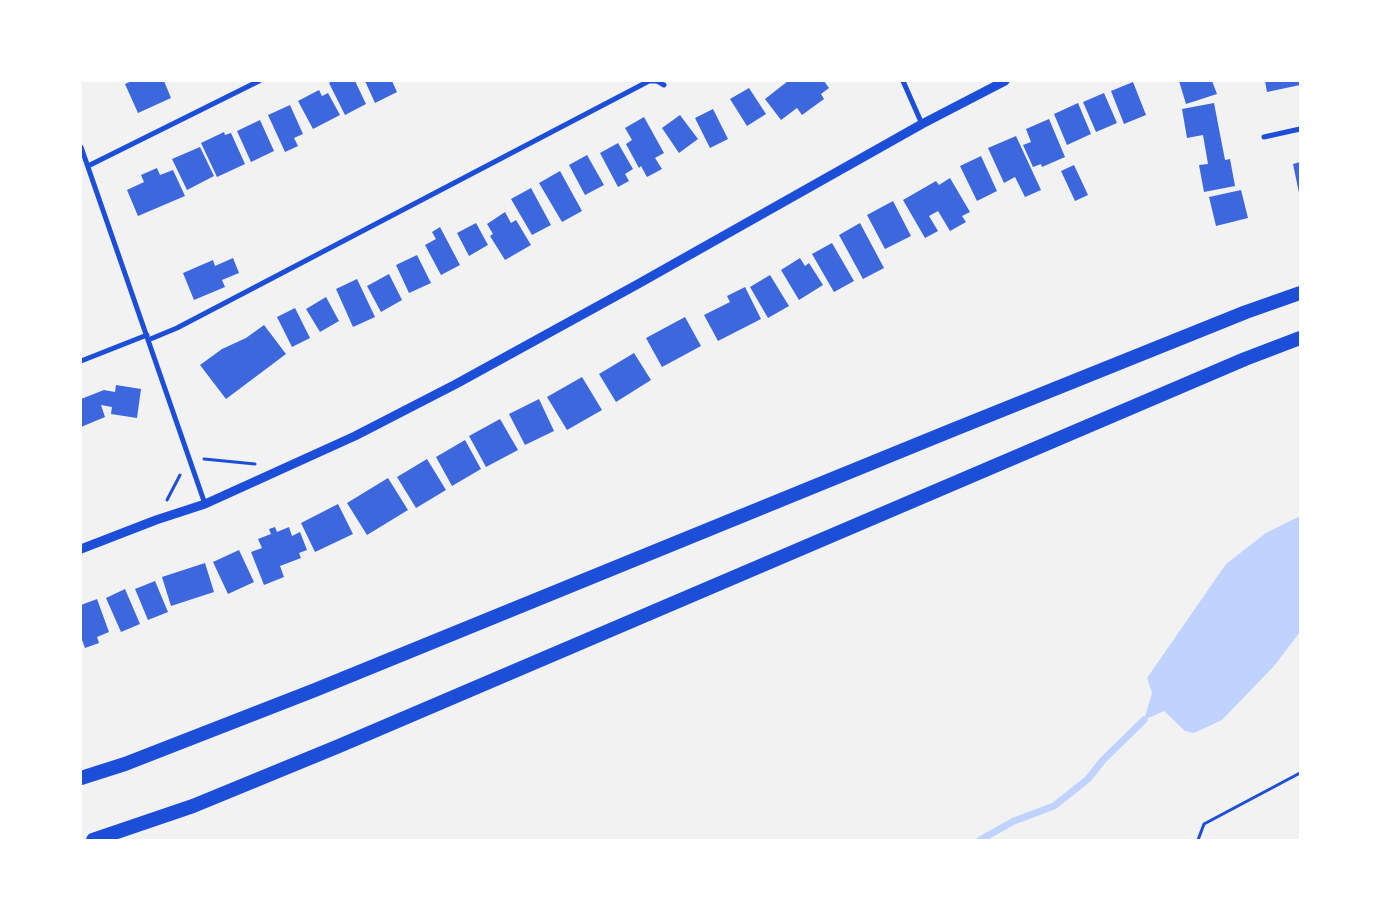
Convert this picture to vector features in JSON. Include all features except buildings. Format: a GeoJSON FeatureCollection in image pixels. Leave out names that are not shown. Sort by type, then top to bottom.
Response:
{"type":"FeatureCollection","features":[{"type":"Feature","properties":{"kind":"highway"},"geometry":{"type":"LineString","coordinates":[[81,778],[125,764],[315,690],[1024,401],[1246,312],[1300,293]]}},
{"type":"Feature","properties":{"kind":"highway"},"geometry":{"type":"LineString","coordinates":[[93,840],[193,806],[339,746],[1236,363],[1300,338]]}},
{"type":"Feature","properties":{"kind":"street"},"geometry":{"type":"LineString","coordinates":[[88,166],[259,81]]}},
{"type":"Feature","properties":{"kind":"street"},"geometry":{"type":"LineString","coordinates":[[81,361],[204,314],[650,81],[657,81],[664,85]]}},
{"type":"Feature","properties":{"kind":"street"},"geometry":{"type":"LineString","coordinates":[[902,81],[922,124]]}},
{"type":"Feature","properties":{"kind":"street"},"geometry":{"type":"LineString","coordinates":[[81,549],[156,520],[206,504],[355,436],[456,384],[922,124],[1005,81]]}},
{"type":"Feature","properties":{"kind":"street"},"geometry":{"type":"LineString","coordinates":[[1264,137],[1300,128]]}},
{"type":"Feature","properties":{"kind":"street"},"geometry":{"type":"LineString","coordinates":[[81,147],[206,504]]}},
{"type":"Feature","properties":{"kind":"path"},"geometry":{"type":"LineString","coordinates":[[156,520],[189,458],[286,467]]}},
{"type":"Feature","properties":{"kind":"path"},"geometry":{"type":"LineString","coordinates":[[1198,840],[1204,824],[1300,773]]}},
{"type":"Feature","properties":{"kind":"water"},"geometry":{"type":"Polygon","coordinates":[[[1300,516],[1300,632],[1274,666],[1222,720],[1194,733],[1185,731],[1164,711],[1144,720],[1152,693],[1147,678],[1226,564],[1266,533],[1300,516]]]}},
{"type":"Feature","properties":{"kind":"waterway"},"geometry":{"type":"LineString","coordinates":[[980,840],[1014,821],[1054,806],[1088,779],[1103,760],[1144,720]]}}]}
